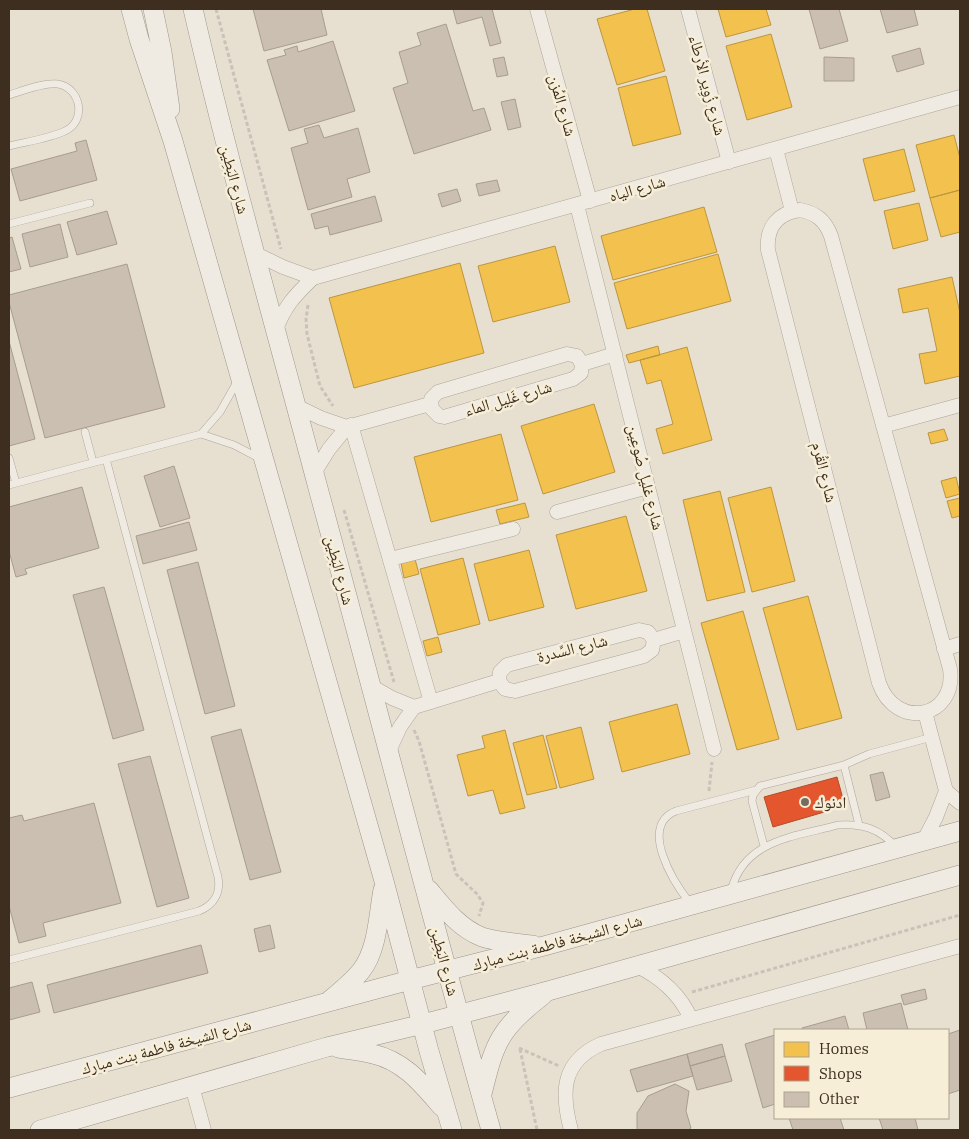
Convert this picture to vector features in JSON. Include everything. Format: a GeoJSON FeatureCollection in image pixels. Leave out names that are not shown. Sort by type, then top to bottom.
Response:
{"type":"FeatureCollection","features":[{"type":"Feature","properties":{"kind":"main road"},"geometry":{"type":"LineString","coordinates":[[131,9],[173,141],[240,374],[384,881],[429,1051],[450,1122]]}},
{"type":"Feature","properties":{"kind":"main road"},"geometry":{"type":"LineString","coordinates":[[153,9],[167,81],[173,141]]}},
{"type":"Feature","properties":{"kind":"main road","name":"شارع البَطِين"},"geometry":{"type":"LineString","coordinates":[[193,9],[212,93],[254,253],[490,1130]]}},
{"type":"Feature","properties":{"kind":"main road","name":"شارع الشيخة فاطمة بنت مبارك"},"geometry":{"type":"LineString","coordinates":[[9,1088],[410,980],[544,946],[960,831]]}},
{"type":"Feature","properties":{"kind":"main road"},"geometry":{"type":"LineString","coordinates":[[40,1130],[327,1047],[548,991],[960,875]]}},
{"type":"Feature","properties":{"kind":"main road"},"geometry":{"type":"LineString","coordinates":[[327,1003],[354,979],[367,961],[373,948],[384,881]]}},
{"type":"Feature","properties":{"kind":"main road"},"geometry":{"type":"LineString","coordinates":[[425,886],[448,913],[472,932],[492,939],[544,946]]}},
{"type":"Feature","properties":{"kind":"main road"},"geometry":{"type":"LineString","coordinates":[[482,1098],[490,1062],[500,1038],[514,1020],[548,991]]}},
{"type":"Feature","properties":{"kind":"main road"},"geometry":{"type":"LineString","coordinates":[[327,1047],[371,1053],[399,1064],[416,1076],[450,1122]]}},
{"type":"Feature","properties":{"kind":"street","name":"شارع المُزن"},"geometry":{"type":"LineString","coordinates":[[537,9],[584,203]]}},
{"type":"Feature","properties":{"kind":"street","name":"شارع زُوِير الأرطاء"},"geometry":{"type":"LineString","coordinates":[[688,9],[729,162]]}},
{"type":"Feature","properties":{"kind":"street","name":"شارع الياه"},"geometry":{"type":"LineString","coordinates":[[275,332],[285,307],[313,278],[960,97]]}},
{"type":"Feature","properties":{"kind":"street"},"geometry":{"type":"LineString","coordinates":[[776,149],[792,211],[800,210],[816,215],[828,228],[950,669],[950,685],[944,699],[925,712],[946,791],[960,804]]}},
{"type":"Feature","properties":{"kind":"street","name":"شارع غليل صُوعِين"},"geometry":{"type":"LineString","coordinates":[[584,203],[615,354],[714,749]]}},
{"type":"Feature","properties":{"kind":"street","name":"شارع القُرم"},"geometry":{"type":"LineString","coordinates":[[792,211],[777,219],[772,226],[767,241],[768,250],[879,684],[885,697],[895,708],[910,713],[925,712]]}},
{"type":"Feature","properties":{"kind":"street"},"geometry":{"type":"LineString","coordinates":[[254,253],[283,267],[313,278]]}},
{"type":"Feature","properties":{"kind":"street","name":"شارع غَلِيل الماء"},"geometry":{"type":"LineString","coordinates":[[567,354],[577,356],[582,364],[581,373],[573,379],[444,417],[435,413],[430,404],[431,399],[438,392],[567,354]]}},
{"type":"Feature","properties":{"kind":"street"},"geometry":{"type":"LineString","coordinates":[[582,364],[615,354]]}},
{"type":"Feature","properties":{"kind":"street","name":"شارع غَلِيل الماء"},"geometry":{"type":"LineString","coordinates":[[349,426],[430,404]]}},
{"type":"Feature","properties":{"kind":"street"},"geometry":{"type":"LineString","coordinates":[[883,426],[960,405]]}},
{"type":"Feature","properties":{"kind":"street"},"geometry":{"type":"LineString","coordinates":[[296,406],[320,418],[349,426]]}},
{"type":"Feature","properties":{"kind":"street"},"geometry":{"type":"LineString","coordinates":[[314,473],[329,449],[349,426]]}},
{"type":"Feature","properties":{"kind":"street"},"geometry":{"type":"LineString","coordinates":[[349,426],[431,702]]}},
{"type":"Feature","properties":{"kind":"street"},"geometry":{"type":"LineString","coordinates":[[557,512],[648,487]]}},
{"type":"Feature","properties":{"kind":"street"},"geometry":{"type":"LineString","coordinates":[[390,559],[513,529]]}},
{"type":"Feature","properties":{"kind":"street","name":"شارع السِّدرة"},"geometry":{"type":"LineString","coordinates":[[640,630],[648,632],[654,640],[652,650],[644,656],[515,691],[505,689],[499,682],[500,672],[503,667],[512,663],[640,630]]}},
{"type":"Feature","properties":{"kind":"street"},"geometry":{"type":"LineString","coordinates":[[654,640],[684,631]]}},
{"type":"Feature","properties":{"kind":"street"},"geometry":{"type":"LineString","coordinates":[[944,649],[960,644]]}},
{"type":"Feature","properties":{"kind":"street"},"geometry":{"type":"LineString","coordinates":[[389,751],[400,727],[414,708],[499,682]]}},
{"type":"Feature","properties":{"kind":"street"},"geometry":{"type":"LineString","coordinates":[[371,686],[414,708]]}},
{"type":"Feature","properties":{"kind":"street"},"geometry":{"type":"LineString","coordinates":[[923,842],[936,818],[946,791]]}},
{"type":"Feature","properties":{"kind":"street"},"geometry":{"type":"LineString","coordinates":[[571,1130],[564,1100],[567,1080],[570,1072],[583,1054],[601,1044],[960,946]]}},
{"type":"Feature","properties":{"kind":"street"},"geometry":{"type":"LineString","coordinates":[[637,966],[670,987],[685,1007],[691,1019]]}},
{"type":"Feature","properties":{"kind":"street"},"geometry":{"type":"LineString","coordinates":[[192,1086],[204,1130]]}},
{"type":"Feature","properties":{"kind":"lane"},"geometry":{"type":"LineString","coordinates":[[9,95],[51,84],[59,84],[72,92],[79,105],[76,120],[66,131],[9,146]]}},
{"type":"Feature","properties":{"kind":"lane"},"geometry":{"type":"LineString","coordinates":[[9,224],[90,203]]}},
{"type":"Feature","properties":{"kind":"lane"},"geometry":{"type":"LineString","coordinates":[[201,434],[220,412],[240,374]]}},
{"type":"Feature","properties":{"kind":"lane"},"geometry":{"type":"LineString","coordinates":[[85,432],[93,462]]}},
{"type":"Feature","properties":{"kind":"lane"},"geometry":{"type":"LineString","coordinates":[[9,458],[12,484],[201,434],[234,445],[264,461]]}},
{"type":"Feature","properties":{"kind":"lane"},"geometry":{"type":"LineString","coordinates":[[9,960],[199,911],[211,904],[218,891],[218,877],[106,459]]}},
{"type":"Feature","properties":{"kind":"lane"},"geometry":{"type":"LineString","coordinates":[[764,846],[752,807],[753,795],[765,783],[844,765],[869,754],[932,737]]}},
{"type":"Feature","properties":{"kind":"lane"},"geometry":{"type":"LineString","coordinates":[[844,765],[860,825]]}},
{"type":"Feature","properties":{"kind":"lane"},"geometry":{"type":"LineString","coordinates":[[692,905],[672,876],[665,860],[659,834],[663,820],[676,810],[756,790]]}},
{"type":"Feature","properties":{"kind":"lane"},"geometry":{"type":"LineString","coordinates":[[730,895],[736,878],[745,863],[764,846],[838,825],[860,825],[871,828],[881,833],[898,849]]}},
{"type":"Feature","properties":{"kind":"path"},"geometry":{"type":"LineString","coordinates":[[216,9],[282,252]]}},
{"type":"Feature","properties":{"kind":"path"},"geometry":{"type":"LineString","coordinates":[[313,278],[306,319],[307,334],[320,386],[349,426]]}},
{"type":"Feature","properties":{"kind":"path"},"geometry":{"type":"LineString","coordinates":[[343,506],[394,683]]}},
{"type":"Feature","properties":{"kind":"path"},"geometry":{"type":"LineString","coordinates":[[414,708],[413,727],[419,741],[453,867],[460,879],[477,894],[483,903],[476,921]]}},
{"type":"Feature","properties":{"kind":"path"},"geometry":{"type":"LineString","coordinates":[[709,791],[714,749]]}},
{"type":"Feature","properties":{"kind":"path"},"geometry":{"type":"LineString","coordinates":[[688,993],[960,915]]}},
{"type":"Feature","properties":{"kind":"path"},"geometry":{"type":"LineString","coordinates":[[515,1046],[570,1072]]}},
{"type":"Feature","properties":{"kind":"path"},"geometry":{"type":"LineString","coordinates":[[520,1048],[537,1130]]}},
{"type":"Feature","properties":{"kind":"building: Homes"},"geometry":{"type":"Polygon","coordinates":[[[635,9],[647,9],[665,71],[617,85],[597,19],[635,9]]]}},
{"type":"Feature","properties":{"kind":"building: Homes"},"geometry":{"type":"Polygon","coordinates":[[[718,9],[766,9],[771,25],[726,37],[718,9]]]}},
{"type":"Feature","properties":{"kind":"building: Homes"},"geometry":{"type":"Polygon","coordinates":[[[771,34],[792,107],[747,120],[726,46],[771,34]]]}},
{"type":"Feature","properties":{"kind":"building: Homes"},"geometry":{"type":"Polygon","coordinates":[[[666,76],[681,134],[633,146],[618,88],[666,76]]]}},
{"type":"Feature","properties":{"kind":"building: Homes"},"geometry":{"type":"Polygon","coordinates":[[[954,135],[960,158],[960,190],[930,198],[916,145],[954,135]]]}},
{"type":"Feature","properties":{"kind":"building: Homes"},"geometry":{"type":"Polygon","coordinates":[[[904,149],[915,191],[874,201],[863,159],[904,149]]]}},
{"type":"Feature","properties":{"kind":"building: Homes"},"geometry":{"type":"Polygon","coordinates":[[[960,190],[960,232],[941,237],[930,198],[960,190]]]}},
{"type":"Feature","properties":{"kind":"building: Homes"},"geometry":{"type":"Polygon","coordinates":[[[919,203],[928,240],[893,249],[884,211],[919,203]]]}},
{"type":"Feature","properties":{"kind":"building: Homes"},"geometry":{"type":"Polygon","coordinates":[[[704,207],[717,252],[613,280],[601,236],[704,207]]]}},
{"type":"Feature","properties":{"kind":"building: Homes"},"geometry":{"type":"Polygon","coordinates":[[[555,246],[570,302],[493,322],[478,266],[555,246]]]}},
{"type":"Feature","properties":{"kind":"building: Homes"},"geometry":{"type":"Polygon","coordinates":[[[718,254],[731,301],[627,329],[614,283],[718,254]]]}},
{"type":"Feature","properties":{"kind":"building: Homes"},"geometry":{"type":"Polygon","coordinates":[[[460,263],[484,353],[354,388],[329,298],[460,263]]]}},
{"type":"Feature","properties":{"kind":"building: Homes"},"geometry":{"type":"Polygon","coordinates":[[[952,277],[960,313],[960,376],[925,384],[919,354],[937,351],[928,308],[903,313],[898,289],[952,277]]]}},
{"type":"Feature","properties":{"kind":"building: Homes"},"geometry":{"type":"Polygon","coordinates":[[[658,346],[660,355],[629,363],[626,355],[658,346]]]}},
{"type":"Feature","properties":{"kind":"building: Homes"},"geometry":{"type":"Polygon","coordinates":[[[687,347],[712,440],[663,454],[656,429],[673,424],[661,380],[647,384],[640,360],[687,347]]]}},
{"type":"Feature","properties":{"kind":"building: Homes"},"geometry":{"type":"Polygon","coordinates":[[[594,404],[615,472],[543,494],[521,426],[594,404]]]}},
{"type":"Feature","properties":{"kind":"building: Homes"},"geometry":{"type":"Polygon","coordinates":[[[944,429],[948,440],[931,444],[928,433],[944,429]]]}},
{"type":"Feature","properties":{"kind":"building: Homes"},"geometry":{"type":"Polygon","coordinates":[[[501,434],[518,500],[431,522],[414,457],[501,434]]]}},
{"type":"Feature","properties":{"kind":"building: Homes"},"geometry":{"type":"Polygon","coordinates":[[[956,477],[960,494],[946,498],[941,481],[956,477]]]}},
{"type":"Feature","properties":{"kind":"building: Homes"},"geometry":{"type":"Polygon","coordinates":[[[771,487],[795,581],[752,592],[728,498],[771,487]]]}},
{"type":"Feature","properties":{"kind":"building: Homes"},"geometry":{"type":"Polygon","coordinates":[[[720,491],[745,592],[707,601],[683,500],[720,491]]]}},
{"type":"Feature","properties":{"kind":"building: Homes"},"geometry":{"type":"Polygon","coordinates":[[[960,498],[960,516],[952,518],[947,501],[960,498]]]}},
{"type":"Feature","properties":{"kind":"building: Homes"},"geometry":{"type":"Polygon","coordinates":[[[525,503],[529,517],[500,524],[496,510],[525,503]]]}},
{"type":"Feature","properties":{"kind":"building: Homes"},"geometry":{"type":"Polygon","coordinates":[[[626,516],[647,591],[576,609],[556,535],[626,516]]]}},
{"type":"Feature","properties":{"kind":"building: Homes"},"geometry":{"type":"Polygon","coordinates":[[[529,550],[544,607],[489,621],[474,564],[529,550]]]}},
{"type":"Feature","properties":{"kind":"building: Homes"},"geometry":{"type":"Polygon","coordinates":[[[463,558],[480,624],[438,635],[420,569],[463,558]]]}},
{"type":"Feature","properties":{"kind":"building: Homes"},"geometry":{"type":"Polygon","coordinates":[[[415,559],[419,574],[404,578],[401,563],[415,559]]]}},
{"type":"Feature","properties":{"kind":"building: Homes"},"geometry":{"type":"Polygon","coordinates":[[[808,596],[842,718],[797,730],[763,608],[808,596]]]}},
{"type":"Feature","properties":{"kind":"building: Homes"},"geometry":{"type":"Polygon","coordinates":[[[743,611],[779,739],[737,750],[701,623],[743,611]]]}},
{"type":"Feature","properties":{"kind":"building: Homes"},"geometry":{"type":"Polygon","coordinates":[[[438,637],[442,652],[427,656],[423,641],[438,637]]]}},
{"type":"Feature","properties":{"kind":"building: Homes"},"geometry":{"type":"Polygon","coordinates":[[[677,704],[690,754],[622,772],[609,722],[677,704]]]}},
{"type":"Feature","properties":{"kind":"building: Homes"},"geometry":{"type":"Polygon","coordinates":[[[581,727],[594,779],[560,788],[546,736],[581,727]]]}},
{"type":"Feature","properties":{"kind":"building: Homes"},"geometry":{"type":"Polygon","coordinates":[[[505,730],[525,808],[500,814],[493,790],[468,796],[457,755],[485,748],[482,736],[505,730]]]}},
{"type":"Feature","properties":{"kind":"building: Homes"},"geometry":{"type":"Polygon","coordinates":[[[543,735],[557,788],[527,795],[513,743],[543,735]]]}},
{"type":"Feature","properties":{"kind":"building: Shops","name":"ادنوك"},"geometry":{"type":"Polygon","coordinates":[[[837,777],[845,806],[773,827],[764,797],[837,777]]]}},
{"type":"Feature","properties":{"kind":"building: Other"},"geometry":{"type":"Polygon","coordinates":[[[253,9],[321,9],[327,35],[264,51],[253,9]]]}},
{"type":"Feature","properties":{"kind":"building: Other"},"geometry":{"type":"Polygon","coordinates":[[[453,9],[492,9],[501,43],[490,46],[482,17],[457,24],[453,9]]]}},
{"type":"Feature","properties":{"kind":"building: Other"},"geometry":{"type":"Polygon","coordinates":[[[809,9],[839,9],[848,41],[820,49],[809,9]]]}},
{"type":"Feature","properties":{"kind":"building: Other"},"geometry":{"type":"Polygon","coordinates":[[[880,9],[914,9],[918,25],[887,33],[880,9]]]}},
{"type":"Feature","properties":{"kind":"building: Other"},"geometry":{"type":"Polygon","coordinates":[[[446,24],[473,111],[484,108],[491,130],[414,154],[393,88],[408,83],[399,52],[421,45],[417,33],[446,24]]]}},
{"type":"Feature","properties":{"kind":"building: Other"},"geometry":{"type":"Polygon","coordinates":[[[333,41],[355,111],[289,131],[267,60],[286,55],[284,50],[297,46],[298,52],[333,41]]]}},
{"type":"Feature","properties":{"kind":"building: Other"},"geometry":{"type":"Polygon","coordinates":[[[920,48],[924,64],[897,72],[892,56],[920,48]]]}},
{"type":"Feature","properties":{"kind":"building: Other"},"geometry":{"type":"Polygon","coordinates":[[[504,57],[508,75],[497,77],[493,59],[504,57]]]}},
{"type":"Feature","properties":{"kind":"building: Other"},"geometry":{"type":"Polygon","coordinates":[[[824,57],[854,58],[854,81],[824,81],[824,57]]]}},
{"type":"Feature","properties":{"kind":"building: Other"},"geometry":{"type":"Polygon","coordinates":[[[515,99],[521,127],[508,130],[501,102],[515,99]]]}},
{"type":"Feature","properties":{"kind":"building: Other"},"geometry":{"type":"Polygon","coordinates":[[[319,125],[324,138],[358,128],[370,172],[347,179],[352,197],[308,210],[291,148],[308,143],[304,129],[319,125]]]}},
{"type":"Feature","properties":{"kind":"building: Other"},"geometry":{"type":"Polygon","coordinates":[[[86,140],[97,180],[20,201],[11,169],[77,151],[75,143],[86,140]]]}},
{"type":"Feature","properties":{"kind":"building: Other"},"geometry":{"type":"Polygon","coordinates":[[[497,180],[500,191],[479,196],[476,184],[497,180]]]}},
{"type":"Feature","properties":{"kind":"building: Other"},"geometry":{"type":"Polygon","coordinates":[[[457,189],[461,201],[442,207],[438,194],[457,189]]]}},
{"type":"Feature","properties":{"kind":"building: Other"},"geometry":{"type":"Polygon","coordinates":[[[375,196],[382,221],[330,235],[328,226],[315,229],[311,214],[375,196]]]}},
{"type":"Feature","properties":{"kind":"building: Other"},"geometry":{"type":"Polygon","coordinates":[[[107,211],[117,244],[77,255],[67,222],[107,211]]]}},
{"type":"Feature","properties":{"kind":"building: Other"},"geometry":{"type":"Polygon","coordinates":[[[60,224],[68,257],[30,267],[22,234],[60,224]]]}},
{"type":"Feature","properties":{"kind":"building: Other"},"geometry":{"type":"Polygon","coordinates":[[[12,237],[21,269],[9,272],[9,238],[12,237]]]}},
{"type":"Feature","properties":{"kind":"building: Other"},"geometry":{"type":"Polygon","coordinates":[[[127,264],[165,407],[45,438],[9,302],[9,295],[127,264]]]}},
{"type":"Feature","properties":{"kind":"building: Other"},"geometry":{"type":"Polygon","coordinates":[[[9,341],[35,439],[9,446],[9,341]]]}},
{"type":"Feature","properties":{"kind":"building: Other"},"geometry":{"type":"Polygon","coordinates":[[[174,466],[190,518],[160,527],[144,476],[174,466]]]}},
{"type":"Feature","properties":{"kind":"building: Other"},"geometry":{"type":"Polygon","coordinates":[[[82,487],[99,548],[25,569],[27,574],[16,577],[9,551],[9,507],[82,487]]]}},
{"type":"Feature","properties":{"kind":"building: Other"},"geometry":{"type":"Polygon","coordinates":[[[189,522],[197,550],[143,564],[136,536],[189,522]]]}},
{"type":"Feature","properties":{"kind":"building: Other"},"geometry":{"type":"Polygon","coordinates":[[[198,562],[235,706],[205,714],[167,570],[198,562]]]}},
{"type":"Feature","properties":{"kind":"building: Other"},"geometry":{"type":"Polygon","coordinates":[[[104,587],[144,730],[113,739],[73,595],[104,587]]]}},
{"type":"Feature","properties":{"kind":"building: Other"},"geometry":{"type":"Polygon","coordinates":[[[241,729],[281,872],[250,880],[211,737],[241,729]]]}},
{"type":"Feature","properties":{"kind":"building: Other"},"geometry":{"type":"Polygon","coordinates":[[[150,756],[189,898],[157,907],[118,764],[150,756]]]}},
{"type":"Feature","properties":{"kind":"building: Other"},"geometry":{"type":"Polygon","coordinates":[[[883,772],[890,797],[876,801],[870,775],[883,772]]]}},
{"type":"Feature","properties":{"kind":"building: Other"},"geometry":{"type":"Polygon","coordinates":[[[94,803],[121,903],[43,923],[46,936],[19,943],[9,906],[9,818],[22,815],[24,821],[94,803]]]}},
{"type":"Feature","properties":{"kind":"building: Other"},"geometry":{"type":"Polygon","coordinates":[[[270,925],[275,948],[259,952],[254,929],[270,925]]]}},
{"type":"Feature","properties":{"kind":"building: Other"},"geometry":{"type":"Polygon","coordinates":[[[201,945],[208,973],[54,1013],[47,985],[201,945]]]}},
{"type":"Feature","properties":{"kind":"building: Other"},"geometry":{"type":"Polygon","coordinates":[[[32,982],[40,1012],[9,1020],[9,988],[32,982]]]}},
{"type":"Feature","properties":{"kind":"building: Other"},"geometry":{"type":"Polygon","coordinates":[[[925,989],[927,999],[904,1005],[901,995],[925,989]]]}},
{"type":"Feature","properties":{"kind":"building: Other"},"geometry":{"type":"Polygon","coordinates":[[[901,1003],[908,1029],[867,1029],[863,1013],[901,1003]]]}},
{"type":"Feature","properties":{"kind":"building: Other"},"geometry":{"type":"Polygon","coordinates":[[[845,1016],[849,1029],[802,1029],[845,1016]]]}},
{"type":"Feature","properties":{"kind":"building: Other"},"geometry":{"type":"Polygon","coordinates":[[[960,1030],[960,1090],[949,1094],[949,1034],[960,1030]]]}},
{"type":"Feature","properties":{"kind":"building: Other"},"geometry":{"type":"Polygon","coordinates":[[[774,1035],[774,1104],[763,1108],[745,1044],[774,1035]]]}},
{"type":"Feature","properties":{"kind":"building: Other"},"geometry":{"type":"Polygon","coordinates":[[[722,1044],[725,1056],[690,1066],[687,1054],[722,1044]]]}},
{"type":"Feature","properties":{"kind":"building: Other"},"geometry":{"type":"Polygon","coordinates":[[[687,1054],[693,1076],[637,1092],[630,1070],[687,1054]]]}},
{"type":"Feature","properties":{"kind":"building: Other"},"geometry":{"type":"Polygon","coordinates":[[[725,1056],[732,1081],[697,1090],[690,1066],[725,1056]]]}},
{"type":"Feature","properties":{"kind":"building: Other"},"geometry":{"type":"Polygon","coordinates":[[[675,1084],[689,1091],[686,1111],[691,1128],[688,1130],[637,1130],[637,1113],[648,1096],[675,1084]]]}},
{"type":"Feature","properties":{"kind":"building: Other"},"geometry":{"type":"Polygon","coordinates":[[[789,1119],[840,1119],[844,1130],[793,1130],[789,1119]]]}},
{"type":"Feature","properties":{"kind":"building: Other"},"geometry":{"type":"Polygon","coordinates":[[[879,1119],[915,1119],[918,1130],[883,1130],[879,1119]]]}},
{"type":"Feature","properties":{"kind":"place","name":"ادنوك"},"geometry":{"type":"Point","coordinates":[805,802]}}]}
